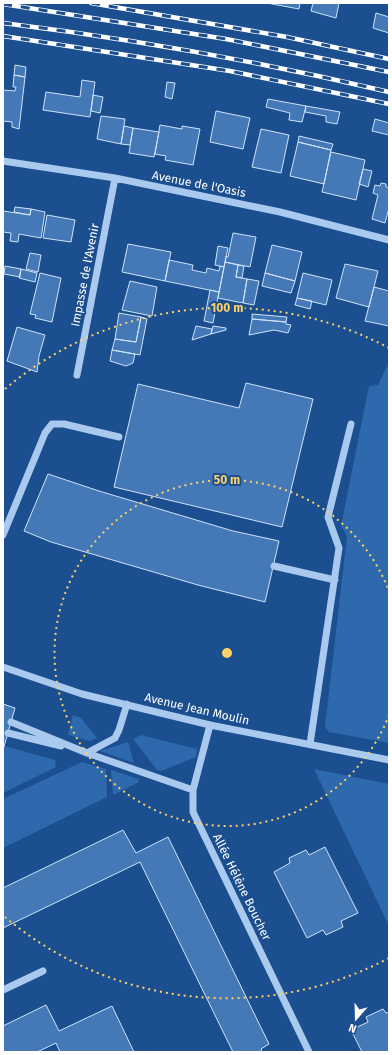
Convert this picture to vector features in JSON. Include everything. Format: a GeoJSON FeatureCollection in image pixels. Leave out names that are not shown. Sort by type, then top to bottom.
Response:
{"type":"FeatureCollection","features":[{"type":"Feature","properties":{"kind":"street","name":"Avenue de l'Oasis"},"geometry":{"type":"LineString","coordinates":[[3,161],[115,178],[280,212],[389,240]]}},
{"type":"Feature","properties":{"kind":"street","name":"Impasse de l'Avenir"},"geometry":{"type":"LineString","coordinates":[[77,375],[115,178]]}},
{"type":"Feature","properties":{"kind":"street"},"geometry":{"type":"LineString","coordinates":[[3,535],[45,433],[52,424],[64,424],[119,437]]}},
{"type":"Feature","properties":{"kind":"street"},"geometry":{"type":"LineString","coordinates":[[310,744],[339,548],[328,517],[351,424]]}},
{"type":"Feature","properties":{"kind":"street"},"geometry":{"type":"LineString","coordinates":[[274,566],[334,580]]}},
{"type":"Feature","properties":{"kind":"street","name":"Avenue Jean Moulin"},"geometry":{"type":"LineString","coordinates":[[3,667],[82,694],[210,725],[389,760]]}},
{"type":"Feature","properties":{"kind":"street"},"geometry":{"type":"LineString","coordinates":[[8,733],[87,753],[115,738],[127,704]]}},
{"type":"Feature","properties":{"kind":"street"},"geometry":{"type":"LineString","coordinates":[[11,722],[87,753],[193,790]]}},
{"type":"Feature","properties":{"kind":"street","name":"Allée Hélène Boucher"},"geometry":{"type":"LineString","coordinates":[[210,725],[193,790],[193,812],[309,1052]]}},
{"type":"Feature","properties":{"kind":"street"},"geometry":{"type":"LineString","coordinates":[[3,990],[43,971]]}},
{"type":"Feature","properties":{"kind":"shaded area"},"geometry":{"type":"Polygon","coordinates":[[[389,362],[389,743],[329,732],[325,727],[347,536],[341,526],[369,386],[378,385],[389,362]]]}},
{"type":"Feature","properties":{"kind":"shaded area"},"geometry":{"type":"Polygon","coordinates":[[[73,715],[81,718],[97,738],[90,741],[68,735],[73,715]]]}},
{"type":"Feature","properties":{"kind":"shaded area"},"geometry":{"type":"Polygon","coordinates":[[[141,735],[197,749],[196,757],[161,771],[157,770],[133,739],[141,735]]]}},
{"type":"Feature","properties":{"kind":"shaded area"},"geometry":{"type":"Polygon","coordinates":[[[128,742],[134,763],[100,751],[128,742]]]}},
{"type":"Feature","properties":{"kind":"shaded area"},"geometry":{"type":"Polygon","coordinates":[[[4,746],[55,760],[56,767],[3,793],[4,746]]]}},
{"type":"Feature","properties":{"kind":"shaded area"},"geometry":{"type":"Polygon","coordinates":[[[82,762],[106,769],[107,797],[3,848],[3,799],[82,762]]]}},
{"type":"Feature","properties":{"kind":"shaded area"},"geometry":{"type":"Polygon","coordinates":[[[314,769],[389,784],[389,926],[314,769]]]}},
{"type":"Feature","properties":{"kind":"shaded area"},"geometry":{"type":"Polygon","coordinates":[[[111,770],[139,779],[139,782],[113,795],[111,770]]]}},
{"type":"Feature","properties":{"kind":"building"},"geometry":{"type":"Polygon","coordinates":[[[267,3],[300,3],[299,9],[267,3]]]}},
{"type":"Feature","properties":{"kind":"building"},"geometry":{"type":"Polygon","coordinates":[[[313,3],[339,3],[336,18],[311,11],[313,3]]]}},
{"type":"Feature","properties":{"kind":"building"},"geometry":{"type":"Polygon","coordinates":[[[376,13],[389,17],[389,33],[373,28],[376,13]]]}},
{"type":"Feature","properties":{"kind":"building"},"geometry":{"type":"Polygon","coordinates":[[[15,65],[26,67],[25,77],[14,75],[15,65]]]}},
{"type":"Feature","properties":{"kind":"building"},"geometry":{"type":"Polygon","coordinates":[[[14,75],[25,77],[19,129],[12,127],[12,122],[3,121],[3,90],[15,91],[16,87],[13,87],[14,75]]]}},
{"type":"Feature","properties":{"kind":"building"},"geometry":{"type":"Polygon","coordinates":[[[82,80],[95,82],[90,117],[43,110],[46,92],[80,97],[82,80]]]}},
{"type":"Feature","properties":{"kind":"building"},"geometry":{"type":"Polygon","coordinates":[[[167,82],[175,83],[172,99],[165,97],[167,82]]]}},
{"type":"Feature","properties":{"kind":"building"},"geometry":{"type":"Polygon","coordinates":[[[93,95],[103,97],[100,113],[91,111],[93,95]]]}},
{"type":"Feature","properties":{"kind":"building"},"geometry":{"type":"Polygon","coordinates":[[[268,99],[306,106],[302,122],[289,120],[290,113],[266,107],[268,99]]]}},
{"type":"Feature","properties":{"kind":"building"},"geometry":{"type":"Polygon","coordinates":[[[306,106],[340,112],[337,124],[326,122],[326,116],[305,112],[306,106]]]}},
{"type":"Feature","properties":{"kind":"building"},"geometry":{"type":"Polygon","coordinates":[[[216,111],[250,118],[243,149],[210,142],[216,111]]]}},
{"type":"Feature","properties":{"kind":"building"},"geometry":{"type":"Polygon","coordinates":[[[101,116],[125,119],[121,144],[97,139],[101,116]]]}},
{"type":"Feature","properties":{"kind":"building"},"geometry":{"type":"Polygon","coordinates":[[[375,119],[389,123],[389,135],[372,131],[375,119]]]}},
{"type":"Feature","properties":{"kind":"building"},"geometry":{"type":"Polygon","coordinates":[[[160,125],[182,129],[182,126],[200,129],[193,165],[165,160],[166,156],[155,154],[160,125]]]}},
{"type":"Feature","properties":{"kind":"building"},"geometry":{"type":"Polygon","coordinates":[[[124,126],[133,128],[130,145],[121,144],[124,126]]]}},
{"type":"Feature","properties":{"kind":"building"},"geometry":{"type":"Polygon","coordinates":[[[133,128],[159,132],[154,157],[129,153],[133,128]]]}},
{"type":"Feature","properties":{"kind":"building"},"geometry":{"type":"Polygon","coordinates":[[[261,129],[289,135],[281,173],[252,167],[261,129]]]}},
{"type":"Feature","properties":{"kind":"building"},"geometry":{"type":"Polygon","coordinates":[[[299,136],[333,144],[331,150],[298,142],[299,136]]]}},
{"type":"Feature","properties":{"kind":"building"},"geometry":{"type":"Polygon","coordinates":[[[298,142],[331,150],[324,184],[290,176],[298,142]]]}},
{"type":"Feature","properties":{"kind":"building"},"geometry":{"type":"Polygon","coordinates":[[[331,152],[365,160],[356,200],[322,192],[331,152]]]}},
{"type":"Feature","properties":{"kind":"building"},"geometry":{"type":"Polygon","coordinates":[[[363,169],[372,171],[368,187],[359,184],[363,169]]]}},
{"type":"Feature","properties":{"kind":"building"},"geometry":{"type":"Polygon","coordinates":[[[381,183],[386,184],[386,187],[389,188],[389,208],[385,223],[372,219],[378,195],[373,193],[375,185],[380,186],[381,183]]]}},
{"type":"Feature","properties":{"kind":"building"},"geometry":{"type":"Polygon","coordinates":[[[15,207],[31,209],[30,215],[14,212],[15,207]]]}},
{"type":"Feature","properties":{"kind":"building"},"geometry":{"type":"Polygon","coordinates":[[[31,209],[45,212],[41,238],[19,234],[18,242],[10,241],[11,233],[3,232],[3,211],[30,215],[31,209]]]}},
{"type":"Feature","properties":{"kind":"building"},"geometry":{"type":"Polygon","coordinates":[[[47,215],[75,220],[71,242],[43,238],[47,215]]]}},
{"type":"Feature","properties":{"kind":"building"},"geometry":{"type":"Polygon","coordinates":[[[233,233],[256,237],[250,267],[225,262],[226,256],[228,257],[233,233]]]}},
{"type":"Feature","properties":{"kind":"building"},"geometry":{"type":"Polygon","coordinates":[[[128,244],[171,252],[165,281],[122,272],[128,244]]]}},
{"type":"Feature","properties":{"kind":"building"},"geometry":{"type":"Polygon","coordinates":[[[272,245],[302,252],[295,281],[265,273],[272,245]]]}},
{"type":"Feature","properties":{"kind":"building"},"geometry":{"type":"Polygon","coordinates":[[[218,246],[228,248],[224,267],[215,265],[218,246]]]}},
{"type":"Feature","properties":{"kind":"building"},"geometry":{"type":"Polygon","coordinates":[[[30,253],[41,255],[38,272],[26,269],[30,253]]]}},
{"type":"Feature","properties":{"kind":"building"},"geometry":{"type":"Polygon","coordinates":[[[169,260],[193,265],[192,270],[206,273],[207,268],[219,271],[220,266],[224,267],[219,292],[165,281],[169,260]]]}},
{"type":"Feature","properties":{"kind":"building"},"geometry":{"type":"Polygon","coordinates":[[[225,262],[238,265],[236,277],[247,279],[243,303],[218,298],[225,262]]]}},
{"type":"Feature","properties":{"kind":"building"},"geometry":{"type":"Polygon","coordinates":[[[345,264],[378,271],[369,307],[336,298],[345,264]]]}},
{"type":"Feature","properties":{"kind":"building"},"geometry":{"type":"Polygon","coordinates":[[[238,265],[244,266],[242,278],[236,277],[238,265]]]}},
{"type":"Feature","properties":{"kind":"building"},"geometry":{"type":"Polygon","coordinates":[[[5,266],[21,269],[20,277],[4,274],[5,266]]]}},
{"type":"Feature","properties":{"kind":"building"},"geometry":{"type":"Polygon","coordinates":[[[21,269],[37,273],[35,282],[19,278],[21,269]]]}},
{"type":"Feature","properties":{"kind":"building"},"geometry":{"type":"Polygon","coordinates":[[[40,273],[61,278],[52,322],[35,318],[36,315],[30,314],[40,273]]]}},
{"type":"Feature","properties":{"kind":"building"},"geometry":{"type":"Polygon","coordinates":[[[265,273],[295,281],[291,293],[262,286],[265,273]]]}},
{"type":"Feature","properties":{"kind":"building"},"geometry":{"type":"Polygon","coordinates":[[[303,273],[332,280],[326,305],[297,298],[303,273]]]}},
{"type":"Feature","properties":{"kind":"building"},"geometry":{"type":"Polygon","coordinates":[[[247,279],[259,281],[254,305],[243,303],[247,279]]]}},
{"type":"Feature","properties":{"kind":"building"},"geometry":{"type":"Polygon","coordinates":[[[130,281],[157,287],[152,316],[122,310],[130,281]]]}},
{"type":"Feature","properties":{"kind":"building"},"geometry":{"type":"Polygon","coordinates":[[[374,287],[389,291],[389,326],[365,321],[374,287]]]}},
{"type":"Feature","properties":{"kind":"building"},"geometry":{"type":"Polygon","coordinates":[[[210,290],[219,292],[213,323],[204,321],[210,290]]]}},
{"type":"Feature","properties":{"kind":"building"},"geometry":{"type":"Polygon","coordinates":[[[297,298],[312,301],[310,309],[295,305],[297,298]]]}},
{"type":"Feature","properties":{"kind":"building"},"geometry":{"type":"Polygon","coordinates":[[[119,313],[141,317],[136,342],[115,339],[119,313]]]}},
{"type":"Feature","properties":{"kind":"building"},"geometry":{"type":"Polygon","coordinates":[[[252,314],[287,317],[286,322],[252,319],[252,314]]]}},
{"type":"Feature","properties":{"kind":"building"},"geometry":{"type":"Polygon","coordinates":[[[141,317],[147,319],[140,355],[112,350],[115,339],[136,342],[141,317]]]}},
{"type":"Feature","properties":{"kind":"building"},"geometry":{"type":"Polygon","coordinates":[[[252,319],[286,322],[286,324],[291,325],[288,333],[274,330],[249,335],[252,319]]]}},
{"type":"Feature","properties":{"kind":"building"},"geometry":{"type":"Polygon","coordinates":[[[196,326],[212,329],[211,334],[192,340],[196,326]]]}},
{"type":"Feature","properties":{"kind":"building"},"geometry":{"type":"Polygon","coordinates":[[[213,326],[226,328],[226,330],[211,334],[213,326]]]}},
{"type":"Feature","properties":{"kind":"building"},"geometry":{"type":"Polygon","coordinates":[[[17,327],[45,335],[39,356],[37,372],[7,361],[17,327]]]}},
{"type":"Feature","properties":{"kind":"building"},"geometry":{"type":"Polygon","coordinates":[[[112,350],[135,354],[133,363],[126,366],[110,361],[112,350]]]}},
{"type":"Feature","properties":{"kind":"building"},"geometry":{"type":"Polygon","coordinates":[[[246,383],[313,399],[282,527],[114,487],[138,384],[239,408],[246,383]]]}},
{"type":"Feature","properties":{"kind":"building"},"geometry":{"type":"Polygon","coordinates":[[[48,474],[99,491],[233,531],[279,541],[265,602],[198,585],[51,542],[24,531],[48,474]]]}},
{"type":"Feature","properties":{"kind":"building"},"geometry":{"type":"Polygon","coordinates":[[[3,704],[15,708],[3,750],[3,704]]]}},
{"type":"Feature","properties":{"kind":"building"},"geometry":{"type":"Polygon","coordinates":[[[123,830],[136,853],[168,837],[269,1044],[261,1049],[262,1052],[233,1052],[140,862],[3,928],[3,888],[123,830]]]}},
{"type":"Feature","properties":{"kind":"building"},"geometry":{"type":"Polygon","coordinates":[[[325,847],[358,913],[341,921],[343,927],[326,935],[323,930],[307,938],[274,872],[290,863],[289,858],[306,850],[309,855],[325,847]]]}},
{"type":"Feature","properties":{"kind":"building"},"geometry":{"type":"Polygon","coordinates":[[[46,1005],[59,1031],[112,1006],[134,1052],[60,1052],[56,1043],[37,1052],[3,1052],[3,1026],[46,1005]]]}},
{"type":"Feature","properties":{"kind":"building"},"geometry":{"type":"Polygon","coordinates":[[[383,1009],[386,1013],[389,1012],[389,1052],[362,1052],[351,1030],[368,1022],[366,1017],[383,1009]]]}},
{"type":"Feature","properties":{"kind":"railway"},"geometry":{"type":"LineString","coordinates":[[91,3],[287,37],[389,59]]}},
{"type":"Feature","properties":{"kind":"railway"},"geometry":{"type":"LineString","coordinates":[[3,4],[226,39],[389,72]]}},
{"type":"Feature","properties":{"kind":"railway"},"geometry":{"type":"LineString","coordinates":[[3,23],[100,36],[197,52],[389,92]]}},
{"type":"Feature","properties":{"kind":"railway"},"geometry":{"type":"LineString","coordinates":[[3,36],[230,71],[389,104]]}}]}
